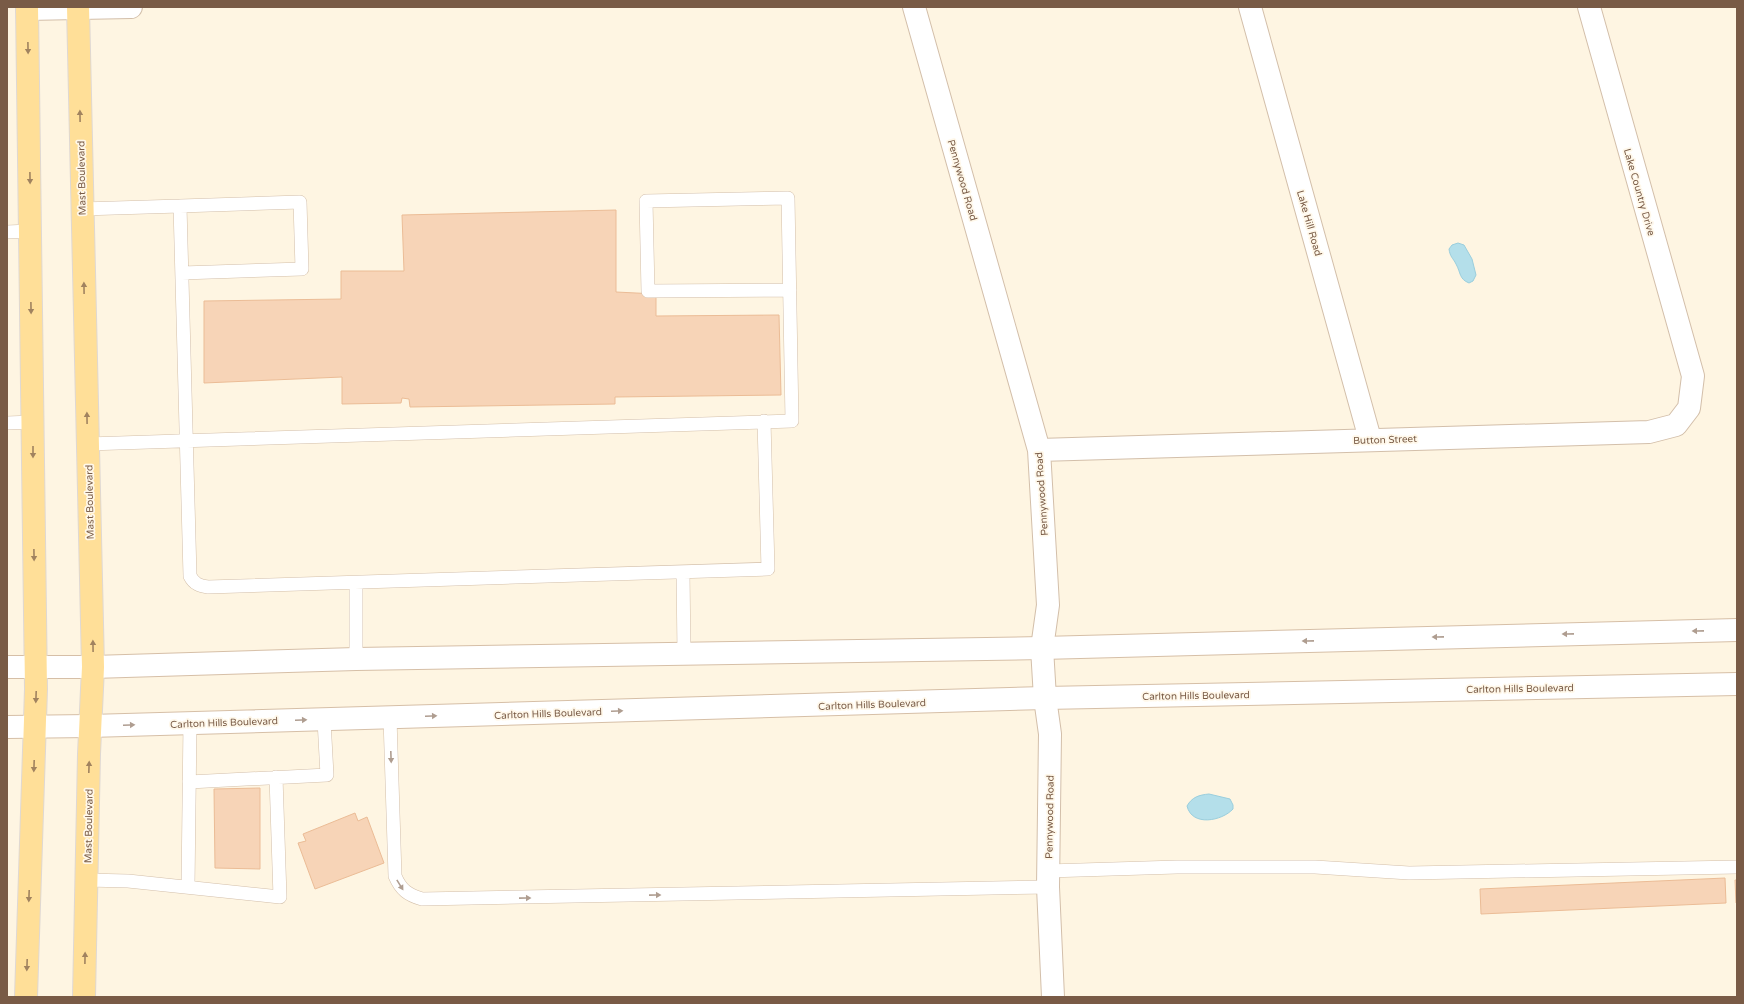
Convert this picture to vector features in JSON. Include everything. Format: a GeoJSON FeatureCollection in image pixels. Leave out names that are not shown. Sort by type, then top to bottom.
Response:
{"type":"FeatureCollection","features":[{"type":"Feature","properties":{"kind":"main road","name":"Mast Boulevard"},"geometry":{"type":"LineString","coordinates":[[78,7],[93,667],[90,726],[84,997]]}},
{"type":"Feature","properties":{"kind":"main road"},"geometry":{"type":"LineString","coordinates":[[26,997],[36,666],[27,8]]}},
{"type":"Feature","properties":{"kind":"street"},"geometry":{"type":"LineString","coordinates":[[27,8],[131,7]]}},
{"type":"Feature","properties":{"kind":"street","name":"Pennywood Road"},"geometry":{"type":"LineString","coordinates":[[914,7],[1038,450],[1048,605],[1042,648],[1045,698],[1050,734],[1048,879],[1053,997]]}},
{"type":"Feature","properties":{"kind":"street","name":"Lake Hill Road"},"geometry":{"type":"LineString","coordinates":[[1250,7],[1370,440]]}},
{"type":"Feature","properties":{"kind":"street","name":"Lake Country Drive"},"geometry":{"type":"LineString","coordinates":[[1588,7],[1693,376]]}},
{"type":"Feature","properties":{"kind":"street","name":"Button Street"},"geometry":{"type":"LineString","coordinates":[[1038,450],[1649,432],[1676,425],[1689,408],[1693,376]]}},
{"type":"Feature","properties":{"kind":"street"},"geometry":{"type":"LineString","coordinates":[[7,667],[93,667],[356,659],[1042,648],[1737,630]]}},
{"type":"Feature","properties":{"kind":"street","name":"Carlton Hills Boulevard"},"geometry":{"type":"LineString","coordinates":[[7,727],[324,720],[1045,698],[1737,684]]}},
{"type":"Feature","properties":{"kind":"lane"},"geometry":{"type":"LineString","coordinates":[[88,444],[792,421],[790,290],[788,198],[646,201],[648,291],[790,290]]}},
{"type":"Feature","properties":{"kind":"lane"},"geometry":{"type":"LineString","coordinates":[[82,209],[300,202],[302,269],[182,273]]}},
{"type":"Feature","properties":{"kind":"lane"},"geometry":{"type":"LineString","coordinates":[[180,206],[190,576],[198,585],[208,587],[768,569],[764,421]]}},
{"type":"Feature","properties":{"kind":"lane"},"geometry":{"type":"LineString","coordinates":[[7,232],[30,231]]}},
{"type":"Feature","properties":{"kind":"lane"},"geometry":{"type":"LineString","coordinates":[[7,423],[33,422]]}},
{"type":"Feature","properties":{"kind":"lane"},"geometry":{"type":"LineString","coordinates":[[683,572],[684,654]]}},
{"type":"Feature","properties":{"kind":"lane"},"geometry":{"type":"LineString","coordinates":[[356,582],[356,659]]}},
{"type":"Feature","properties":{"kind":"lane"},"geometry":{"type":"LineString","coordinates":[[390,718],[395,876],[400,887],[405,892],[422,899],[1048,879],[1177,867],[1315,867],[1409,873],[1737,867]]}},
{"type":"Feature","properties":{"kind":"lane"},"geometry":{"type":"LineString","coordinates":[[190,782],[327,775],[324,720]]}},
{"type":"Feature","properties":{"kind":"lane"},"geometry":{"type":"LineString","coordinates":[[188,888],[190,723]]}},
{"type":"Feature","properties":{"kind":"lane"},"geometry":{"type":"LineString","coordinates":[[86,880],[128,881],[280,897],[276,777]]}},
{"type":"Feature","properties":{"kind":"water"},"geometry":{"type":"Polygon","coordinates":[[[1458,243],[1464,245],[1472,259],[1476,275],[1473,281],[1469,283],[1463,280],[1458,267],[1449,252],[1452,245],[1458,243]]]}},
{"type":"Feature","properties":{"kind":"water"},"geometry":{"type":"Polygon","coordinates":[[[1209,794],[1230,799],[1233,809],[1222,817],[1215,819],[1208,820],[1195,817],[1190,813],[1187,806],[1191,800],[1196,797],[1209,794]]]}},
{"type":"Feature","properties":{"kind":"building"},"geometry":{"type":"Polygon","coordinates":[[[616,210],[616,292],[656,294],[656,316],[779,315],[781,395],[615,397],[615,404],[410,407],[409,399],[402,398],[401,403],[342,404],[342,377],[204,383],[204,301],[341,299],[341,271],[404,271],[402,215],[616,210]]]}},
{"type":"Feature","properties":{"kind":"building"},"geometry":{"type":"Polygon","coordinates":[[[260,788],[260,869],[215,868],[214,789],[260,788]]]}},
{"type":"Feature","properties":{"kind":"building"},"geometry":{"type":"Polygon","coordinates":[[[355,813],[358,821],[367,817],[384,863],[315,889],[298,843],[306,841],[303,834],[355,813]]]}},
{"type":"Feature","properties":{"kind":"building"},"geometry":{"type":"Polygon","coordinates":[[[1725,878],[1726,903],[1481,914],[1480,889],[1725,878]]]}},
{"type":"Feature","properties":{"kind":"building"},"geometry":{"type":"Polygon","coordinates":[[[1735,880],[1737,880],[1737,903],[1736,903],[1735,880]]]}}]}
